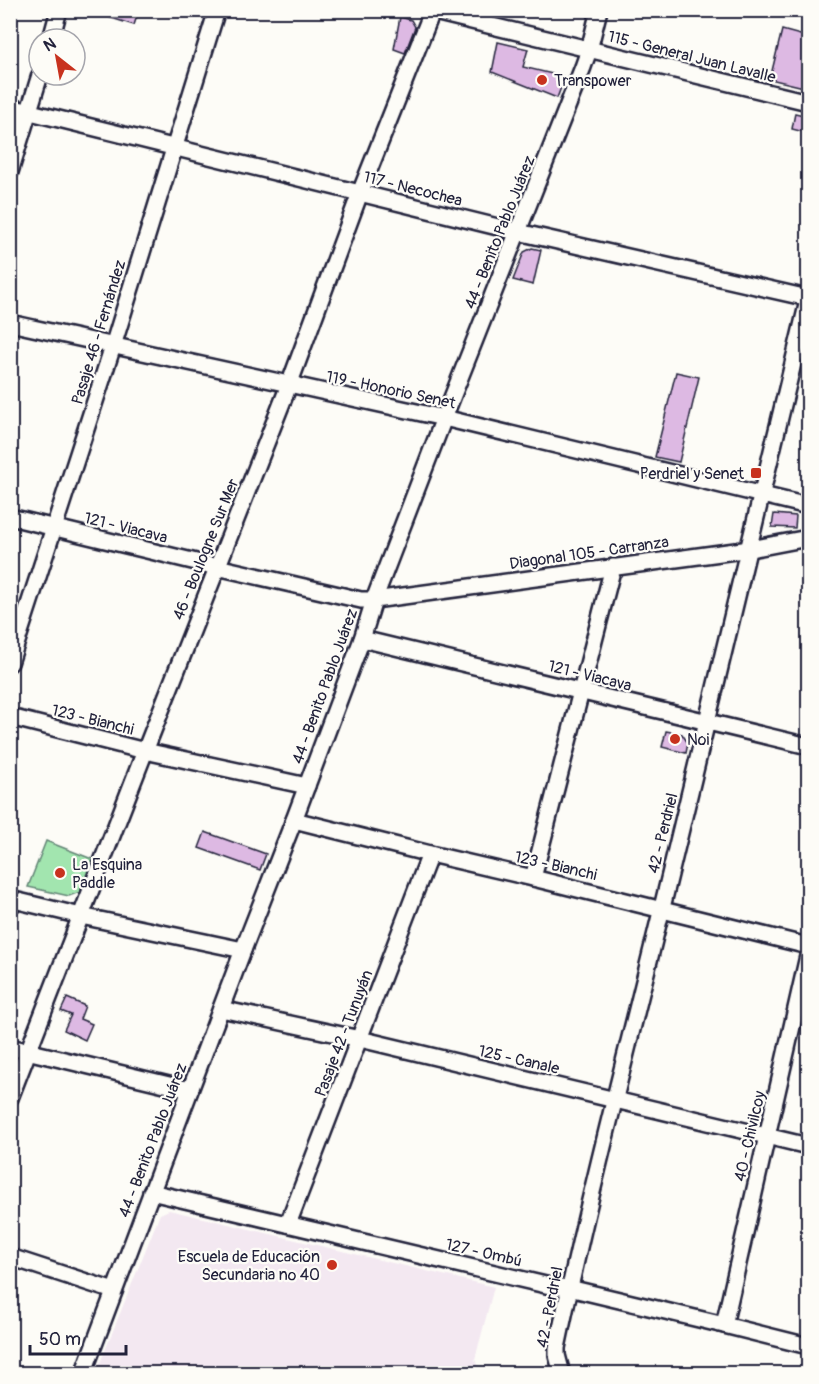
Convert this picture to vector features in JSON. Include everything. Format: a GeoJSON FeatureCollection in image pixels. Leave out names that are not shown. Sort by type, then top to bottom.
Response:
{"type":"FeatureCollection","features":[{"type":"Feature","properties":{"kind":"street"},"geometry":{"type":"LineString","coordinates":[[54,27],[59,10]]}},
{"type":"Feature","properties":{"kind":"street","name":"Pasaje 46 - Fernández"},"geometry":{"type":"LineString","coordinates":[[10,663],[113,346],[217,10]]}},
{"type":"Feature","properties":{"kind":"street","name":"44 - Benito Pablo Juárez"},"geometry":{"type":"LineString","coordinates":[[83,1374],[307,786],[362,639],[374,600],[589,50],[599,10]]}},
{"type":"Feature","properties":{"kind":"street","name":"115 - General Juan Lavalle"},"geometry":{"type":"LineString","coordinates":[[429,11],[808,102]]}},
{"type":"Feature","properties":{"kind":"street","name":"46 - Boulogne Sur Mer"},"geometry":{"type":"LineString","coordinates":[[10,1098],[289,384],[429,11]]}},
{"type":"Feature","properties":{"kind":"street"},"geometry":{"type":"LineString","coordinates":[[10,172],[36,87]]}},
{"type":"Feature","properties":{"kind":"street","name":"117 - Necochea"},"geometry":{"type":"LineString","coordinates":[[10,108],[808,300]]}},
{"type":"Feature","properties":{"kind":"street","name":"42 - Perdriel"},"geometry":{"type":"LineString","coordinates":[[562,1374],[557,1348],[570,1288],[750,549],[808,300]]}},
{"type":"Feature","properties":{"kind":"street","name":"119 - Honorio Senet"},"geometry":{"type":"LineString","coordinates":[[10,322],[444,418],[808,506]]}},
{"type":"Feature","properties":{"kind":"street","name":"121 - Viacava"},"geometry":{"type":"LineString","coordinates":[[10,518],[361,600],[374,600]]}},
{"type":"Feature","properties":{"kind":"street","name":"Diagonal 105 - Carranza"},"geometry":{"type":"LineString","coordinates":[[374,600],[750,549],[808,538]]}},
{"type":"Feature","properties":{"kind":"street"},"geometry":{"type":"LineString","coordinates":[[533,878],[613,567]]}},
{"type":"Feature","properties":{"kind":"street","name":"121 - Viacava"},"geometry":{"type":"LineString","coordinates":[[362,639],[808,746]]}},
{"type":"Feature","properties":{"kind":"street","name":"123 - Bianchi"},"geometry":{"type":"LineString","coordinates":[[10,717],[145,751],[307,786]]}},
{"type":"Feature","properties":{"kind":"street","name":"123 - Bianchi"},"geometry":{"type":"LineString","coordinates":[[294,819],[808,946]]}},
{"type":"Feature","properties":{"kind":"street","name":"Pasaje 42 - Tunuyán"},"geometry":{"type":"LineString","coordinates":[[288,1224],[430,854]]}},
{"type":"Feature","properties":{"kind":"street"},"geometry":{"type":"LineString","coordinates":[[10,899],[243,950]]}},
{"type":"Feature","properties":{"kind":"street","name":"40 - Chivilcoy"},"geometry":{"type":"LineString","coordinates":[[724,1325],[808,956]]}},
{"type":"Feature","properties":{"kind":"street","name":"125 - Canale"},"geometry":{"type":"LineString","coordinates":[[221,1009],[360,1039],[808,1146]]}},
{"type":"Feature","properties":{"kind":"street"},"geometry":{"type":"LineString","coordinates":[[10,1047],[190,1090]]}},
{"type":"Feature","properties":{"kind":"street","name":"127 - Ombú"},"geometry":{"type":"LineString","coordinates":[[151,1192],[550,1286],[570,1288],[808,1347]]}},
{"type":"Feature","properties":{"kind":"street"},"geometry":{"type":"LineString","coordinates":[[10,1257],[114,1291]]}},
{"type":"Feature","properties":{"kind":"shaded area"},"geometry":{"type":"Polygon","coordinates":[[[169,1210],[494,1287],[475,1359],[480,1373],[96,1373],[160,1214],[169,1210]]]}},
{"type":"Feature","properties":{"kind":"green space","name":"La Esquina Paddle"},"geometry":{"type":"Polygon","coordinates":[[[46,841],[92,859],[80,892],[69,896],[28,887],[46,841]]]}},
{"type":"Feature","properties":{"kind":"building"},"geometry":{"type":"Polygon","coordinates":[[[96,10],[139,10],[134,25],[95,13],[96,10]]]}},
{"type":"Feature","properties":{"kind":"building"},"geometry":{"type":"Polygon","coordinates":[[[400,17],[411,20],[415,27],[405,53],[394,49],[400,17]]]}},
{"type":"Feature","properties":{"kind":"building"},"geometry":{"type":"Polygon","coordinates":[[[782,30],[808,37],[808,88],[770,79],[782,30]]]}},
{"type":"Feature","properties":{"kind":"building"},"geometry":{"type":"Polygon","coordinates":[[[498,42],[528,49],[523,67],[565,77],[557,98],[492,72],[498,42]]]}},
{"type":"Feature","properties":{"kind":"building"},"geometry":{"type":"Polygon","coordinates":[[[795,113],[808,116],[808,133],[792,129],[795,113]]]}},
{"type":"Feature","properties":{"kind":"building"},"geometry":{"type":"Polygon","coordinates":[[[532,248],[541,250],[533,285],[513,280],[524,252],[532,248]]]}},
{"type":"Feature","properties":{"kind":"building"},"geometry":{"type":"Polygon","coordinates":[[[676,372],[699,377],[679,462],[655,457],[676,372]]]}},
{"type":"Feature","properties":{"kind":"building"},"geometry":{"type":"Polygon","coordinates":[[[774,514],[796,516],[795,528],[772,527],[774,514]]]}},
{"type":"Feature","properties":{"kind":"building","name":"Noi"},"geometry":{"type":"Polygon","coordinates":[[[666,731],[682,734],[688,743],[686,753],[662,747],[666,731]]]}},
{"type":"Feature","properties":{"kind":"building"},"geometry":{"type":"Polygon","coordinates":[[[205,832],[266,854],[260,870],[199,848],[205,832]]]}},
{"type":"Feature","properties":{"kind":"building"},"geometry":{"type":"Polygon","coordinates":[[[67,998],[85,1006],[80,1019],[92,1024],[85,1040],[64,1030],[71,1015],[61,1011],[67,998]]]}},
{"type":"Feature","properties":{"kind":"place","name":"Transpower"},"geometry":{"type":"Point","coordinates":[542,80]}},
{"type":"Feature","properties":{"kind":"place","name":"Perdriel y Senet"},"geometry":{"type":"Point","coordinates":[756,473]}},
{"type":"Feature","properties":{"kind":"place","name":"Noi"},"geometry":{"type":"Point","coordinates":[675,739]}},
{"type":"Feature","properties":{"kind":"place","name":"La Esquina Paddle"},"geometry":{"type":"Point","coordinates":[60,873]}},
{"type":"Feature","properties":{"kind":"place","name":"Escuela de Educación Secundaria nº 40"},"geometry":{"type":"Point","coordinates":[332,1265]}}]}
